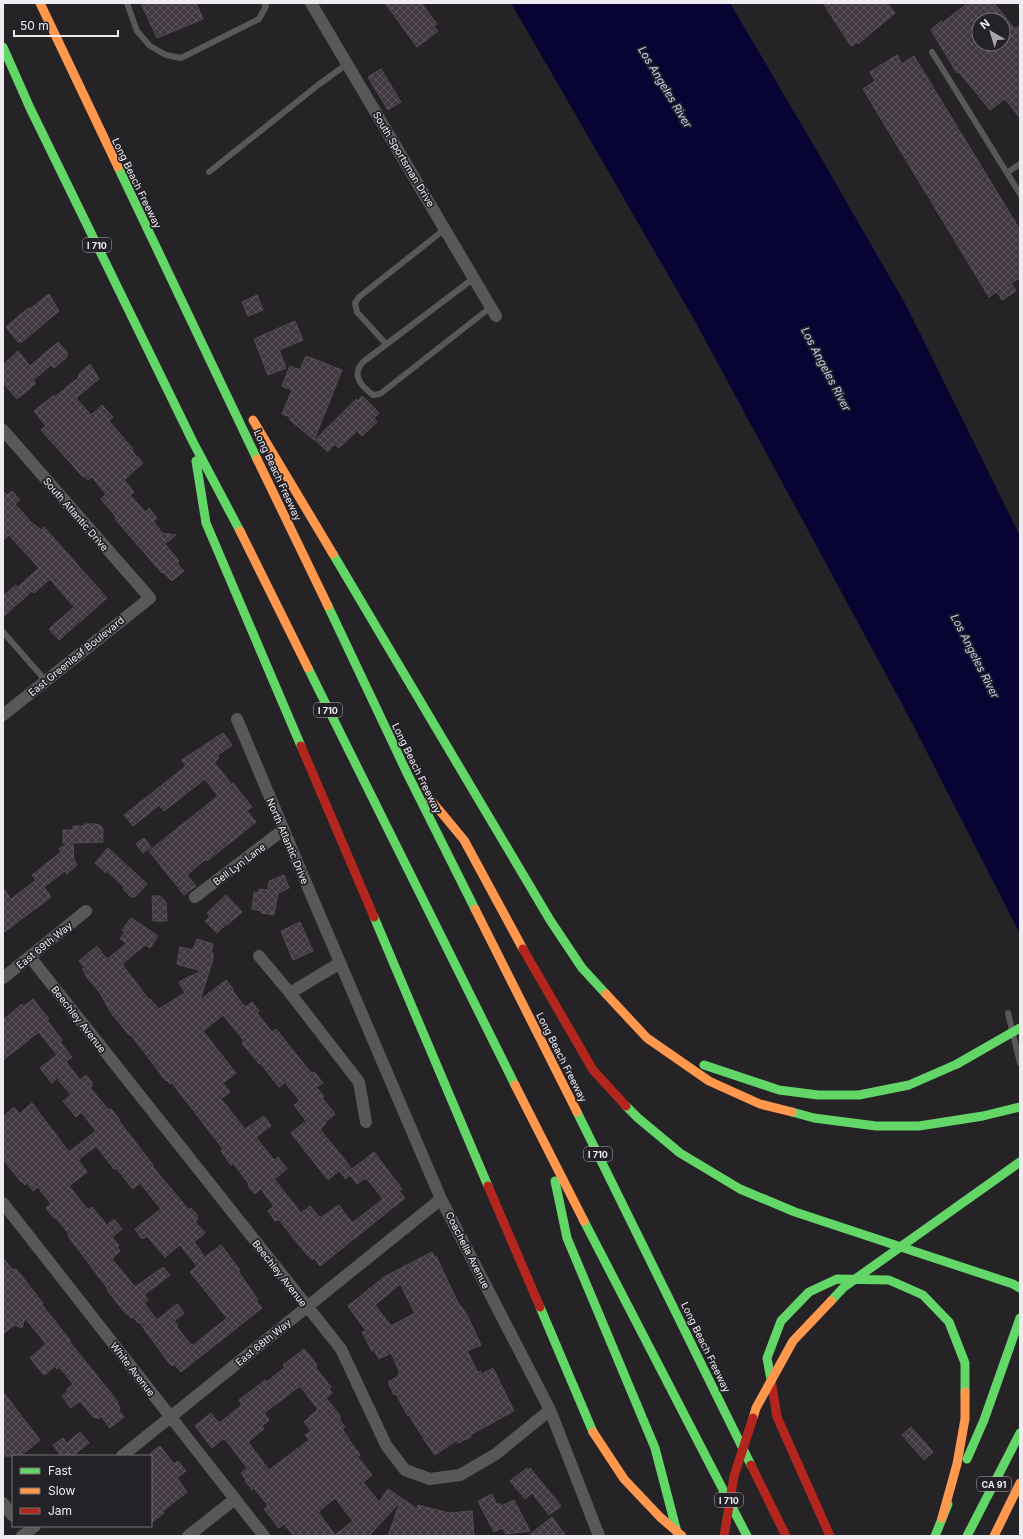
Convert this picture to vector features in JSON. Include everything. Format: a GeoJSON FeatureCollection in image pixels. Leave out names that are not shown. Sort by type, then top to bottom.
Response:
{"type":"FeatureCollection","features":[{"type":"Feature","properties":{"kind":"highway","name":"Long Beach Freeway"},"geometry":{"type":"LineString","coordinates":[[40,3],[407,773],[644,1243],[786,1536]]}},
{"type":"Feature","properties":{"kind":"highway","name":"I 710"},"geometry":{"type":"LineString","coordinates":[[3,47],[30,108],[193,442],[235,521],[549,1153],[747,1536]]}},
{"type":"Feature","properties":{"kind":"highway"},"geometry":{"type":"LineString","coordinates":[[182,301],[231,382]]}},
{"type":"Feature","properties":{"kind":"highway"},"geometry":{"type":"LineString","coordinates":[[247,409],[550,920],[582,968],[646,1038],[709,1081],[760,1104],[814,1118],[876,1126],[919,1126],[983,1116],[1020,1107]]}},
{"type":"Feature","properties":{"kind":"highway"},"geometry":{"type":"LineString","coordinates":[[193,442],[206,523],[593,1432],[624,1478],[660,1517],[682,1536]]}},
{"type":"Feature","properties":{"kind":"highway"},"geometry":{"type":"LineString","coordinates":[[407,773],[464,840],[512,930],[593,1070],[638,1118],[680,1153],[740,1189],[795,1212],[963,1267],[1013,1284],[1020,1288]]}},
{"type":"Feature","properties":{"kind":"highway"},"geometry":{"type":"LineString","coordinates":[[666,1052],[779,1090],[818,1095],[859,1095],[909,1084],[957,1064],[1020,1028]]}},
{"type":"Feature","properties":{"kind":"highway"},"geometry":{"type":"LineString","coordinates":[[549,1153],[567,1238],[655,1448],[678,1536]]}},
{"type":"Feature","properties":{"kind":"highway"},"geometry":{"type":"LineString","coordinates":[[724,1536],[734,1476],[756,1408],[793,1340],[844,1288],[1020,1162]]}},
{"type":"Feature","properties":{"kind":"highway"},"geometry":{"type":"LineString","coordinates":[[830,1536],[777,1418],[767,1358],[781,1321],[809,1292],[836,1278],[889,1280],[923,1295],[949,1322],[966,1363],[965,1419],[957,1464],[942,1518]]}},
{"type":"Feature","properties":{"kind":"highway"},"geometry":{"type":"LineString","coordinates":[[935,1536],[984,1420],[1020,1318]]}},
{"type":"Feature","properties":{"kind":"highway","name":"CA 91"},"geometry":{"type":"LineString","coordinates":[[967,1536],[1020,1433]]}},
{"type":"Feature","properties":{"kind":"highway"},"geometry":{"type":"LineString","coordinates":[[994,1536],[1020,1483]]}},
{"type":"Feature","properties":{"kind":"highway"},"geometry":{"type":"LineString","coordinates":[[984,1536],[991,1522]]}},
{"type":"Feature","properties":{"kind":"street","name":"South Sportsman Drive"},"geometry":{"type":"LineString","coordinates":[[311,3],[494,311]]}},
{"type":"Feature","properties":{"kind":"street","name":"South Atlantic Drive"},"geometry":{"type":"LineString","coordinates":[[3,430],[150,598]]}},
{"type":"Feature","properties":{"kind":"street","name":"East Greenleaf Boulevard"},"geometry":{"type":"LineString","coordinates":[[3,715],[150,598]]}},
{"type":"Feature","properties":{"kind":"street","name":"North Atlantic Drive"},"geometry":{"type":"LineString","coordinates":[[237,719],[340,963]]}},
{"type":"Feature","properties":{"kind":"street","name":"Bell Lyn Lane"},"geometry":{"type":"LineString","coordinates":[[195,897],[283,830]]}},
{"type":"Feature","properties":{"kind":"street","name":"East 69th Way"},"geometry":{"type":"LineString","coordinates":[[3,978],[86,911]]}},
{"type":"Feature","properties":{"kind":"street"},"geometry":{"type":"LineString","coordinates":[[259,956],[290,993],[359,1082],[366,1122]]}},
{"type":"Feature","properties":{"kind":"street","name":"Beechley Avenue"},"geometry":{"type":"LineString","coordinates":[[30,957],[341,1349],[386,1445],[405,1470],[430,1479],[460,1475],[496,1454],[550,1410]]}},
{"type":"Feature","properties":{"kind":"street"},"geometry":{"type":"LineString","coordinates":[[290,993],[340,963]]}},
{"type":"Feature","properties":{"kind":"street","name":"Coachella Avenue"},"geometry":{"type":"LineString","coordinates":[[340,963],[441,1199],[550,1410],[599,1536]]}},
{"type":"Feature","properties":{"kind":"street","name":"East 68th Way"},"geometry":{"type":"LineString","coordinates":[[123,1455],[441,1199]]}},
{"type":"Feature","properties":{"kind":"street","name":"White Avenue"},"geometry":{"type":"LineString","coordinates":[[3,1203],[264,1536]]}},
{"type":"Feature","properties":{"kind":"street"},"geometry":{"type":"LineString","coordinates":[[188,1536],[235,1499]]}},
{"type":"Feature","properties":{"kind":"street"},"geometry":{"type":"LineString","coordinates":[[3,1504],[12,1515]]}},
{"type":"Feature","properties":{"kind":"lane"},"geometry":{"type":"LineString","coordinates":[[127,3],[137,31],[150,46],[166,55],[180,58],[259,19],[266,6],[264,3]]}},
{"type":"Feature","properties":{"kind":"lane"},"geometry":{"type":"LineString","coordinates":[[932,52],[1008,172],[1020,194]]}},
{"type":"Feature","properties":{"kind":"lane"},"geometry":{"type":"LineString","coordinates":[[209,172],[318,85],[347,64]]}},
{"type":"Feature","properties":{"kind":"lane"},"geometry":{"type":"LineString","coordinates":[[1008,172],[1020,164]]}},
{"type":"Feature","properties":{"kind":"lane"},"geometry":{"type":"LineString","coordinates":[[386,344],[357,312],[355,303],[359,296],[445,228]]}},
{"type":"Feature","properties":{"kind":"lane"},"geometry":{"type":"LineString","coordinates":[[474,278],[359,366],[357,374],[359,381],[365,389],[373,395],[380,394],[494,311]]}},
{"type":"Feature","properties":{"kind":"lane"},"geometry":{"type":"LineString","coordinates":[[3,632],[46,681]]}},
{"type":"Feature","properties":{"kind":"lane"},"geometry":{"type":"LineString","coordinates":[[1008,1013],[1020,1063]]}},
{"type":"Feature","properties":{"kind":"water","name":"Los Angeles River"},"geometry":{"type":"Polygon","coordinates":[[[511,3],[730,3],[907,307],[1020,536],[1020,934],[909,717],[696,323],[511,3]]]}},
{"type":"Feature","properties":{"kind":"building"},"geometry":{"type":"Polygon","coordinates":[[[141,3],[196,3],[203,19],[157,38],[141,3]]]}},
{"type":"Feature","properties":{"kind":"building"},"geometry":{"type":"Polygon","coordinates":[[[385,3],[421,3],[437,24],[434,27],[438,31],[417,47],[385,3]]]}},
{"type":"Feature","properties":{"kind":"building"},"geometry":{"type":"Polygon","coordinates":[[[823,3],[887,3],[895,13],[858,44],[857,42],[851,46],[823,3]]]}},
{"type":"Feature","properties":{"kind":"building"},"geometry":{"type":"Polygon","coordinates":[[[968,3],[994,3],[1001,12],[971,12],[971,52],[1011,52],[1011,24],[1015,29],[1020,25],[1020,118],[1005,99],[990,110],[959,72],[957,73],[931,30],[941,21],[942,23],[968,3]]]}},
{"type":"Feature","properties":{"kind":"building"},"geometry":{"type":"Polygon","coordinates":[[[897,55],[902,64],[914,56],[1020,230],[1020,278],[1011,283],[1016,291],[1002,300],[997,292],[989,297],[863,89],[875,81],[870,72],[897,55]]]}},
{"type":"Feature","properties":{"kind":"building"},"geometry":{"type":"Polygon","coordinates":[[[381,69],[401,102],[388,110],[368,77],[381,69]]]}},
{"type":"Feature","properties":{"kind":"building"},"geometry":{"type":"Polygon","coordinates":[[[49,294],[59,311],[22,342],[18,342],[6,327],[49,294]]]}},
{"type":"Feature","properties":{"kind":"building"},"geometry":{"type":"Polygon","coordinates":[[[257,295],[263,310],[248,316],[242,302],[257,295]]]}},
{"type":"Feature","properties":{"kind":"building"},"geometry":{"type":"Polygon","coordinates":[[[295,321],[303,340],[279,350],[286,368],[268,375],[254,339],[295,321]]]}},
{"type":"Feature","properties":{"kind":"building"},"geometry":{"type":"Polygon","coordinates":[[[58,342],[67,352],[67,357],[54,368],[51,365],[33,380],[36,383],[17,399],[3,383],[3,365],[18,351],[30,366],[58,342]]]}},
{"type":"Feature","properties":{"kind":"building"},"geometry":{"type":"Polygon","coordinates":[[[306,356],[342,370],[314,440],[290,420],[290,417],[282,414],[292,390],[282,386],[290,366],[300,370],[306,356]]]}},
{"type":"Feature","properties":{"kind":"building"},"geometry":{"type":"Polygon","coordinates":[[[90,364],[99,379],[76,398],[91,415],[102,405],[113,417],[109,421],[143,463],[124,480],[134,492],[130,495],[145,512],[149,508],[157,518],[153,521],[162,533],[176,535],[165,544],[179,561],[177,563],[184,571],[172,581],[163,572],[162,573],[115,519],[116,517],[101,499],[106,494],[92,477],[88,480],[84,476],[83,477],[41,430],[46,426],[34,411],[54,395],[55,397],[78,378],[79,374],[90,364]]]}},
{"type":"Feature","properties":{"kind":"building"},"geometry":{"type":"Polygon","coordinates":[[[362,396],[379,413],[374,418],[377,422],[362,436],[357,431],[339,448],[334,444],[328,452],[315,440],[356,399],[358,401],[362,396]]]}},
{"type":"Feature","properties":{"kind":"building"},"geometry":{"type":"Polygon","coordinates":[[[3,491],[7,495],[12,491],[20,500],[15,504],[31,522],[41,530],[44,527],[107,598],[59,640],[49,629],[74,607],[50,579],[34,593],[32,591],[3,617],[3,596],[16,585],[18,587],[39,568],[9,535],[3,540],[3,491]]]}},
{"type":"Feature","properties":{"kind":"building"},"geometry":{"type":"Polygon","coordinates":[[[223,733],[232,745],[217,756],[219,758],[214,762],[252,807],[247,811],[256,822],[187,875],[196,886],[184,895],[149,851],[218,796],[205,779],[164,811],[159,805],[133,826],[124,815],[186,766],[182,760],[223,733]]]}},
{"type":"Feature","properties":{"kind":"building"},"geometry":{"type":"Polygon","coordinates":[[[85,824],[97,824],[101,826],[103,829],[103,842],[73,843],[74,860],[77,865],[67,874],[65,871],[44,887],[51,897],[3,933],[3,888],[11,899],[36,880],[32,875],[61,852],[59,849],[68,843],[63,843],[63,830],[72,830],[73,826],[85,826],[85,824]]]}},
{"type":"Feature","properties":{"kind":"building"},"geometry":{"type":"Polygon","coordinates":[[[144,838],[151,847],[143,853],[136,844],[144,838]]]}},
{"type":"Feature","properties":{"kind":"building"},"geometry":{"type":"Polygon","coordinates":[[[108,848],[147,884],[135,897],[131,897],[123,889],[124,887],[107,871],[106,873],[95,863],[108,848]]]}},
{"type":"Feature","properties":{"kind":"building"},"geometry":{"type":"Polygon","coordinates":[[[284,875],[289,888],[278,893],[274,915],[261,913],[262,911],[252,909],[254,892],[259,893],[259,889],[268,890],[269,881],[284,875]]]}},
{"type":"Feature","properties":{"kind":"building"},"geometry":{"type":"Polygon","coordinates":[[[226,895],[242,912],[217,933],[205,921],[210,917],[207,913],[226,895]]]}},
{"type":"Feature","properties":{"kind":"building"},"geometry":{"type":"Polygon","coordinates":[[[152,896],[160,896],[166,902],[167,921],[153,921],[152,896]]]}},
{"type":"Feature","properties":{"kind":"building"},"geometry":{"type":"Polygon","coordinates":[[[131,918],[158,936],[150,948],[145,945],[122,964],[149,1000],[150,999],[159,1009],[185,993],[179,982],[201,971],[177,964],[180,947],[193,950],[197,939],[213,944],[211,952],[213,953],[213,959],[200,1000],[226,980],[245,1007],[252,1002],[259,1011],[257,1013],[272,1032],[276,1029],[312,1074],[313,1072],[315,1073],[323,1083],[316,1087],[324,1096],[322,1098],[335,1114],[325,1122],[326,1123],[320,1129],[352,1169],[374,1152],[402,1189],[399,1191],[405,1198],[320,1266],[314,1258],[312,1260],[308,1256],[279,1220],[275,1221],[268,1211],[274,1206],[261,1189],[255,1194],[248,1186],[249,1184],[233,1163],[231,1165],[221,1151],[223,1149],[172,1083],[170,1084],[167,1080],[166,1081],[131,1035],[130,1036],[112,1014],[100,993],[85,975],[86,974],[82,969],[85,968],[79,961],[97,946],[107,959],[127,943],[120,939],[125,932],[122,930],[131,918]],[[223,1015],[203,1031],[236,1073],[223,1083],[230,1092],[221,1099],[245,1129],[264,1116],[271,1126],[256,1137],[274,1160],[278,1157],[287,1169],[274,1179],[301,1213],[310,1206],[320,1218],[339,1205],[352,1223],[383,1199],[365,1178],[357,1184],[350,1175],[346,1179],[339,1171],[328,1180],[291,1133],[306,1121],[294,1105],[300,1101],[285,1082],[279,1087],[242,1043],[244,1041],[223,1015]]]}},
{"type":"Feature","properties":{"kind":"building"},"geometry":{"type":"Polygon","coordinates":[[[300,922],[313,951],[293,960],[281,931],[300,922]]]}},
{"type":"Feature","properties":{"kind":"building"},"geometry":{"type":"Polygon","coordinates":[[[33,999],[49,1019],[47,1020],[62,1040],[60,1042],[72,1057],[66,1062],[80,1080],[86,1075],[93,1083],[91,1084],[92,1086],[90,1088],[120,1120],[119,1121],[153,1165],[152,1166],[189,1210],[191,1208],[198,1216],[196,1217],[198,1219],[195,1221],[205,1233],[194,1242],[205,1257],[221,1245],[240,1270],[238,1271],[258,1300],[256,1301],[262,1308],[181,1372],[174,1364],[172,1366],[169,1363],[139,1322],[138,1323],[133,1317],[131,1318],[126,1314],[107,1290],[108,1289],[68,1236],[69,1234],[46,1208],[51,1204],[38,1187],[33,1191],[27,1183],[25,1185],[22,1181],[21,1182],[3,1159],[3,1117],[14,1107],[19,1114],[32,1103],[69,1152],[96,1131],[81,1112],[76,1117],[63,1101],[71,1095],[57,1078],[52,1083],[40,1068],[57,1055],[39,1032],[3,1060],[3,1020],[22,1004],[23,1007],[33,999]],[[96,1146],[78,1160],[87,1172],[69,1186],[88,1210],[92,1207],[107,1225],[114,1219],[122,1229],[112,1237],[119,1246],[117,1247],[120,1251],[112,1259],[135,1287],[163,1267],[170,1275],[144,1295],[148,1300],[144,1303],[157,1320],[177,1304],[184,1313],[174,1321],[178,1325],[176,1326],[192,1346],[227,1318],[190,1272],[197,1266],[180,1245],[165,1257],[147,1236],[142,1239],[135,1229],[161,1209],[140,1183],[133,1189],[116,1168],[114,1169],[96,1146]]]}},
{"type":"Feature","properties":{"kind":"building"},"geometry":{"type":"Polygon","coordinates":[[[432,1252],[434,1257],[436,1256],[457,1301],[467,1315],[481,1345],[467,1351],[478,1373],[480,1371],[482,1374],[493,1368],[514,1411],[470,1435],[471,1437],[458,1443],[457,1440],[435,1455],[423,1438],[428,1431],[422,1436],[409,1415],[408,1416],[396,1394],[394,1395],[388,1382],[399,1376],[398,1374],[400,1373],[391,1353],[379,1359],[374,1350],[372,1351],[362,1332],[366,1331],[348,1306],[384,1277],[432,1252]],[[400,1284],[375,1305],[391,1326],[415,1313],[400,1284]]]}},
{"type":"Feature","properties":{"kind":"building"},"geometry":{"type":"Polygon","coordinates":[[[3,1258],[13,1270],[16,1269],[24,1279],[43,1303],[42,1305],[70,1340],[69,1341],[118,1402],[117,1403],[120,1408],[118,1409],[124,1417],[110,1428],[101,1416],[98,1419],[96,1417],[94,1418],[80,1401],[71,1408],[62,1396],[73,1384],[59,1367],[57,1369],[55,1366],[44,1375],[30,1358],[46,1344],[25,1318],[22,1328],[14,1325],[3,1334],[3,1258]]]}},
{"type":"Feature","properties":{"kind":"building"},"geometry":{"type":"Polygon","coordinates":[[[304,1349],[317,1365],[315,1367],[331,1387],[329,1389],[332,1393],[326,1398],[341,1417],[339,1419],[345,1427],[342,1429],[360,1455],[358,1457],[372,1475],[363,1482],[379,1502],[388,1489],[417,1509],[418,1505],[449,1513],[472,1511],[474,1536],[388,1536],[400,1502],[369,1536],[294,1536],[284,1524],[279,1528],[264,1509],[268,1506],[254,1488],[252,1490],[245,1481],[246,1480],[241,1473],[247,1468],[224,1438],[212,1448],[195,1426],[211,1413],[219,1423],[242,1405],[239,1400],[265,1380],[267,1382],[285,1367],[283,1365],[304,1349]],[[300,1386],[264,1413],[269,1420],[262,1426],[264,1429],[248,1442],[269,1470],[309,1440],[305,1435],[311,1431],[304,1422],[318,1409],[300,1386]],[[335,1498],[318,1512],[335,1535],[353,1521],[335,1498]]]}},
{"type":"Feature","properties":{"kind":"building"},"geometry":{"type":"Polygon","coordinates":[[[3,1392],[40,1440],[21,1455],[3,1456],[3,1392]]]}},
{"type":"Feature","properties":{"kind":"building"},"geometry":{"type":"Polygon","coordinates":[[[911,1427],[933,1452],[924,1460],[902,1435],[911,1427]]]}},
{"type":"Feature","properties":{"kind":"building"},"geometry":{"type":"Polygon","coordinates":[[[80,1432],[89,1443],[73,1455],[60,1455],[53,1445],[63,1438],[67,1443],[80,1432]]]}},
{"type":"Feature","properties":{"kind":"building"},"geometry":{"type":"Polygon","coordinates":[[[160,1446],[174,1464],[178,1461],[186,1471],[177,1478],[187,1492],[162,1511],[164,1513],[152,1522],[152,1455],[151,1453],[160,1446]]]}},
{"type":"Feature","properties":{"kind":"building"},"geometry":{"type":"Polygon","coordinates":[[[527,1468],[528,1470],[530,1468],[561,1506],[549,1515],[532,1493],[525,1499],[510,1481],[527,1468]]]}},
{"type":"Feature","properties":{"kind":"building"},"geometry":{"type":"Polygon","coordinates":[[[492,1494],[497,1505],[499,1503],[501,1506],[514,1500],[530,1531],[506,1534],[502,1528],[494,1532],[478,1501],[492,1494]]]}},
{"type":"Feature","properties":{"kind":"building"},"geometry":{"type":"Polygon","coordinates":[[[552,1517],[566,1536],[528,1536],[552,1517]]]}},
{"type":"Feature","properties":{"kind":"traffic: fast"},"geometry":{"type":"LineString","coordinates":[[3,47],[30,108],[193,442],[240,531]]}},
{"type":"Feature","properties":{"kind":"traffic: fast"},"geometry":{"type":"LineString","coordinates":[[118,167],[257,459]]}},
{"type":"Feature","properties":{"kind":"traffic: fast"},"geometry":{"type":"LineString","coordinates":[[196,461],[206,523],[301,746]]}},
{"type":"Feature","properties":{"kind":"traffic: fast"},"geometry":{"type":"LineString","coordinates":[[333,554],[550,920],[582,968],[606,994]]}},
{"type":"Feature","properties":{"kind":"traffic: fast"},"geometry":{"type":"LineString","coordinates":[[328,606],[407,773],[475,909]]}},
{"type":"Feature","properties":{"kind":"traffic: fast"},"geometry":{"type":"LineString","coordinates":[[308,668],[515,1085]]}},
{"type":"Feature","properties":{"kind":"traffic: fast"},"geometry":{"type":"LineString","coordinates":[[374,917],[488,1186]]}},
{"type":"Feature","properties":{"kind":"traffic: fast"},"geometry":{"type":"LineString","coordinates":[[957,1064],[1020,1028]]}},
{"type":"Feature","properties":{"kind":"traffic: fast"},"geometry":{"type":"LineString","coordinates":[[704,1065],[779,1090],[818,1095],[859,1095],[909,1085],[957,1064]]}},
{"type":"Feature","properties":{"kind":"traffic: fast"},"geometry":{"type":"LineString","coordinates":[[626,1106],[680,1153],[740,1189],[795,1212],[1013,1284],[1020,1288]]}},
{"type":"Feature","properties":{"kind":"traffic: fast"},"geometry":{"type":"LineString","coordinates":[[792,1112],[814,1118],[876,1126],[919,1126],[983,1116],[1020,1107]]}},
{"type":"Feature","properties":{"kind":"traffic: fast"},"geometry":{"type":"LineString","coordinates":[[577,1112],[751,1465]]}},
{"type":"Feature","properties":{"kind":"traffic: fast"},"geometry":{"type":"LineString","coordinates":[[831,1301],[844,1287],[1020,1162]]}},
{"type":"Feature","properties":{"kind":"traffic: fast"},"geometry":{"type":"LineString","coordinates":[[555,1181],[567,1238],[655,1448],[678,1536]]}},
{"type":"Feature","properties":{"kind":"traffic: fast"},"geometry":{"type":"LineString","coordinates":[[584,1221],[747,1536]]}},
{"type":"Feature","properties":{"kind":"traffic: fast"},"geometry":{"type":"LineString","coordinates":[[771,1380],[767,1358],[781,1321],[809,1292],[837,1279],[889,1280],[923,1295],[949,1322],[965,1363],[965,1392]]}},
{"type":"Feature","properties":{"kind":"traffic: fast"},"geometry":{"type":"LineString","coordinates":[[540,1307],[593,1432]]}},
{"type":"Feature","properties":{"kind":"traffic: fast"},"geometry":{"type":"LineString","coordinates":[[967,1459],[984,1420],[1020,1318]]}},
{"type":"Feature","properties":{"kind":"traffic: fast"},"geometry":{"type":"LineString","coordinates":[[967,1536],[1020,1433]]}},
{"type":"Feature","properties":{"kind":"traffic: fast"},"geometry":{"type":"LineString","coordinates":[[935,1536],[948,1504]]}},
{"type":"Feature","properties":{"kind":"traffic: slow"},"geometry":{"type":"LineString","coordinates":[[40,3],[118,167]]}},
{"type":"Feature","properties":{"kind":"traffic: slow"},"geometry":{"type":"LineString","coordinates":[[253,420],[333,554]]}},
{"type":"Feature","properties":{"kind":"traffic: slow"},"geometry":{"type":"LineString","coordinates":[[257,459],[328,606]]}},
{"type":"Feature","properties":{"kind":"traffic: slow"},"geometry":{"type":"LineString","coordinates":[[240,531],[308,668]]}},
{"type":"Feature","properties":{"kind":"traffic: slow"},"geometry":{"type":"LineString","coordinates":[[430,799],[464,840],[523,949]]}},
{"type":"Feature","properties":{"kind":"traffic: slow"},"geometry":{"type":"LineString","coordinates":[[475,909],[577,1112]]}},
{"type":"Feature","properties":{"kind":"traffic: slow"},"geometry":{"type":"LineString","coordinates":[[606,994],[647,1038],[709,1081],[760,1104],[792,1112]]}},
{"type":"Feature","properties":{"kind":"traffic: slow"},"geometry":{"type":"LineString","coordinates":[[515,1085],[584,1221]]}},
{"type":"Feature","properties":{"kind":"traffic: slow"},"geometry":{"type":"LineString","coordinates":[[753,1418],[756,1408],[793,1341],[831,1301]]}},
{"type":"Feature","properties":{"kind":"traffic: slow"},"geometry":{"type":"LineString","coordinates":[[942,1518],[957,1464],[965,1419],[965,1392]]}},
{"type":"Feature","properties":{"kind":"traffic: slow"},"geometry":{"type":"LineString","coordinates":[[593,1432],[624,1479],[660,1517],[682,1536]]}},
{"type":"Feature","properties":{"kind":"traffic: slow"},"geometry":{"type":"LineString","coordinates":[[994,1536],[1020,1483]]}},
{"type":"Feature","properties":{"kind":"traffic: jam"},"geometry":{"type":"LineString","coordinates":[[301,746],[374,917]]}},
{"type":"Feature","properties":{"kind":"traffic: jam"},"geometry":{"type":"LineString","coordinates":[[523,949],[593,1070],[626,1106]]}},
{"type":"Feature","properties":{"kind":"traffic: jam"},"geometry":{"type":"LineString","coordinates":[[488,1186],[540,1307]]}},
{"type":"Feature","properties":{"kind":"traffic: jam"},"geometry":{"type":"LineString","coordinates":[[771,1380],[777,1417],[830,1536]]}},
{"type":"Feature","properties":{"kind":"traffic: jam"},"geometry":{"type":"LineString","coordinates":[[724,1536],[734,1476],[753,1418]]}},
{"type":"Feature","properties":{"kind":"traffic: jam"},"geometry":{"type":"LineString","coordinates":[[751,1465],[786,1536]]}}]}
